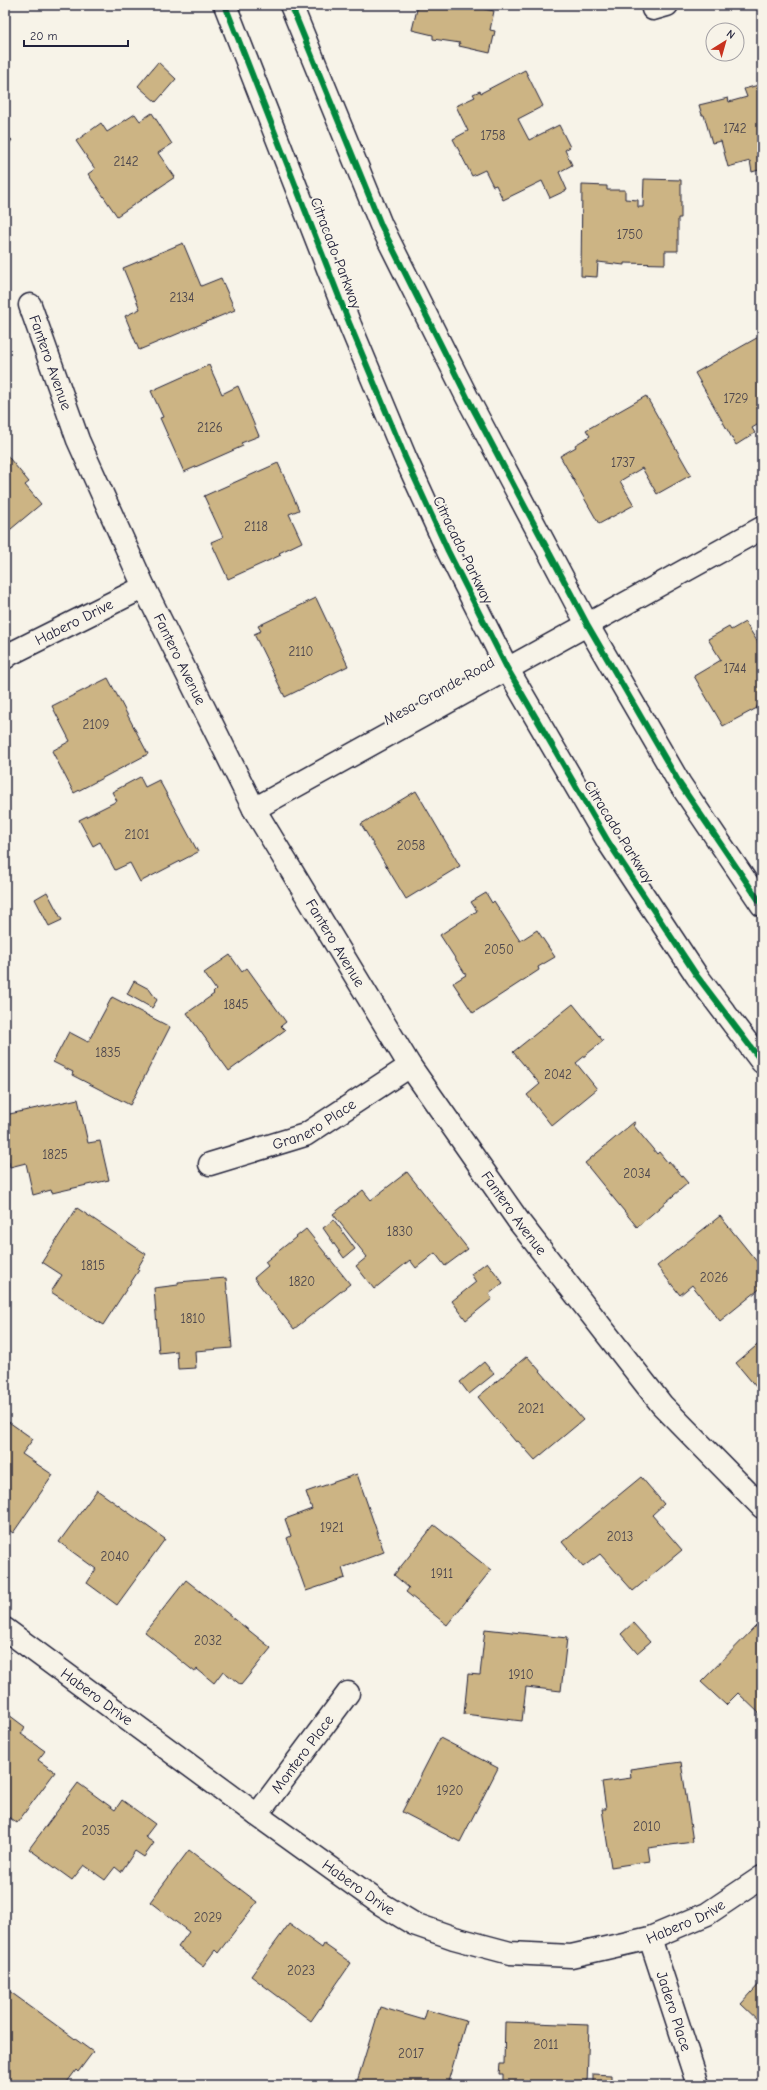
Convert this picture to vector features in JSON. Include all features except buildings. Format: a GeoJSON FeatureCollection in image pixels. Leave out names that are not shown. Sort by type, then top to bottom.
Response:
{"type":"FeatureCollection","features":[{"type":"Feature","properties":{"kind":"street","name":"Citracado Parkway"},"geometry":{"type":"LineString","coordinates":[[225,5],[350,325],[405,457],[448,551],[507,668],[609,843],[697,976],[762,1062]]}},
{"type":"Feature","properties":{"kind":"street"},"geometry":{"type":"LineString","coordinates":[[291,5],[381,225],[468,399],[587,624],[680,784],[762,905]]}},
{"type":"Feature","properties":{"kind":"street","name":"Fantero Avenue"},"geometry":{"type":"LineString","coordinates":[[30,305],[78,440],[144,587],[254,809],[410,1066],[520,1223],[662,1405],[762,1507]]}},
{"type":"Feature","properties":{"kind":"street","name":"Mesa Grande Road"},"geometry":{"type":"LineString","coordinates":[[254,809],[762,528]]}},
{"type":"Feature","properties":{"kind":"street","name":"Habero Drive"},"geometry":{"type":"LineString","coordinates":[[5,658],[10,654],[144,587]]}},
{"type":"Feature","properties":{"kind":"street","name":"Granero Place"},"geometry":{"type":"LineString","coordinates":[[210,1164],[305,1135],[410,1066]]}},
{"type":"Feature","properties":{"kind":"street","name":"Habero Drive"},"geometry":{"type":"LineString","coordinates":[[5,1628],[257,1815],[381,1904],[414,1924],[454,1938],[510,1953],[571,1956],[650,1938],[707,1914],[762,1877]]}},
{"type":"Feature","properties":{"kind":"street","name":"Montero Place"},"geometry":{"type":"LineString","coordinates":[[257,1815],[348,1693]]}},
{"type":"Feature","properties":{"kind":"street","name":"Jadero Place"},"geometry":{"type":"LineString","coordinates":[[650,1938],[698,2085]]}},
{"type":"Feature","properties":{"kind":"cycle path"},"geometry":{"type":"LineString","coordinates":[[225,5],[350,325],[405,457],[448,551],[507,668],[609,843],[697,976],[762,1062]]}},
{"type":"Feature","properties":{"kind":"cycle path"},"geometry":{"type":"LineString","coordinates":[[291,5],[381,225],[468,399],[587,624],[680,784],[762,905]]}}]}
